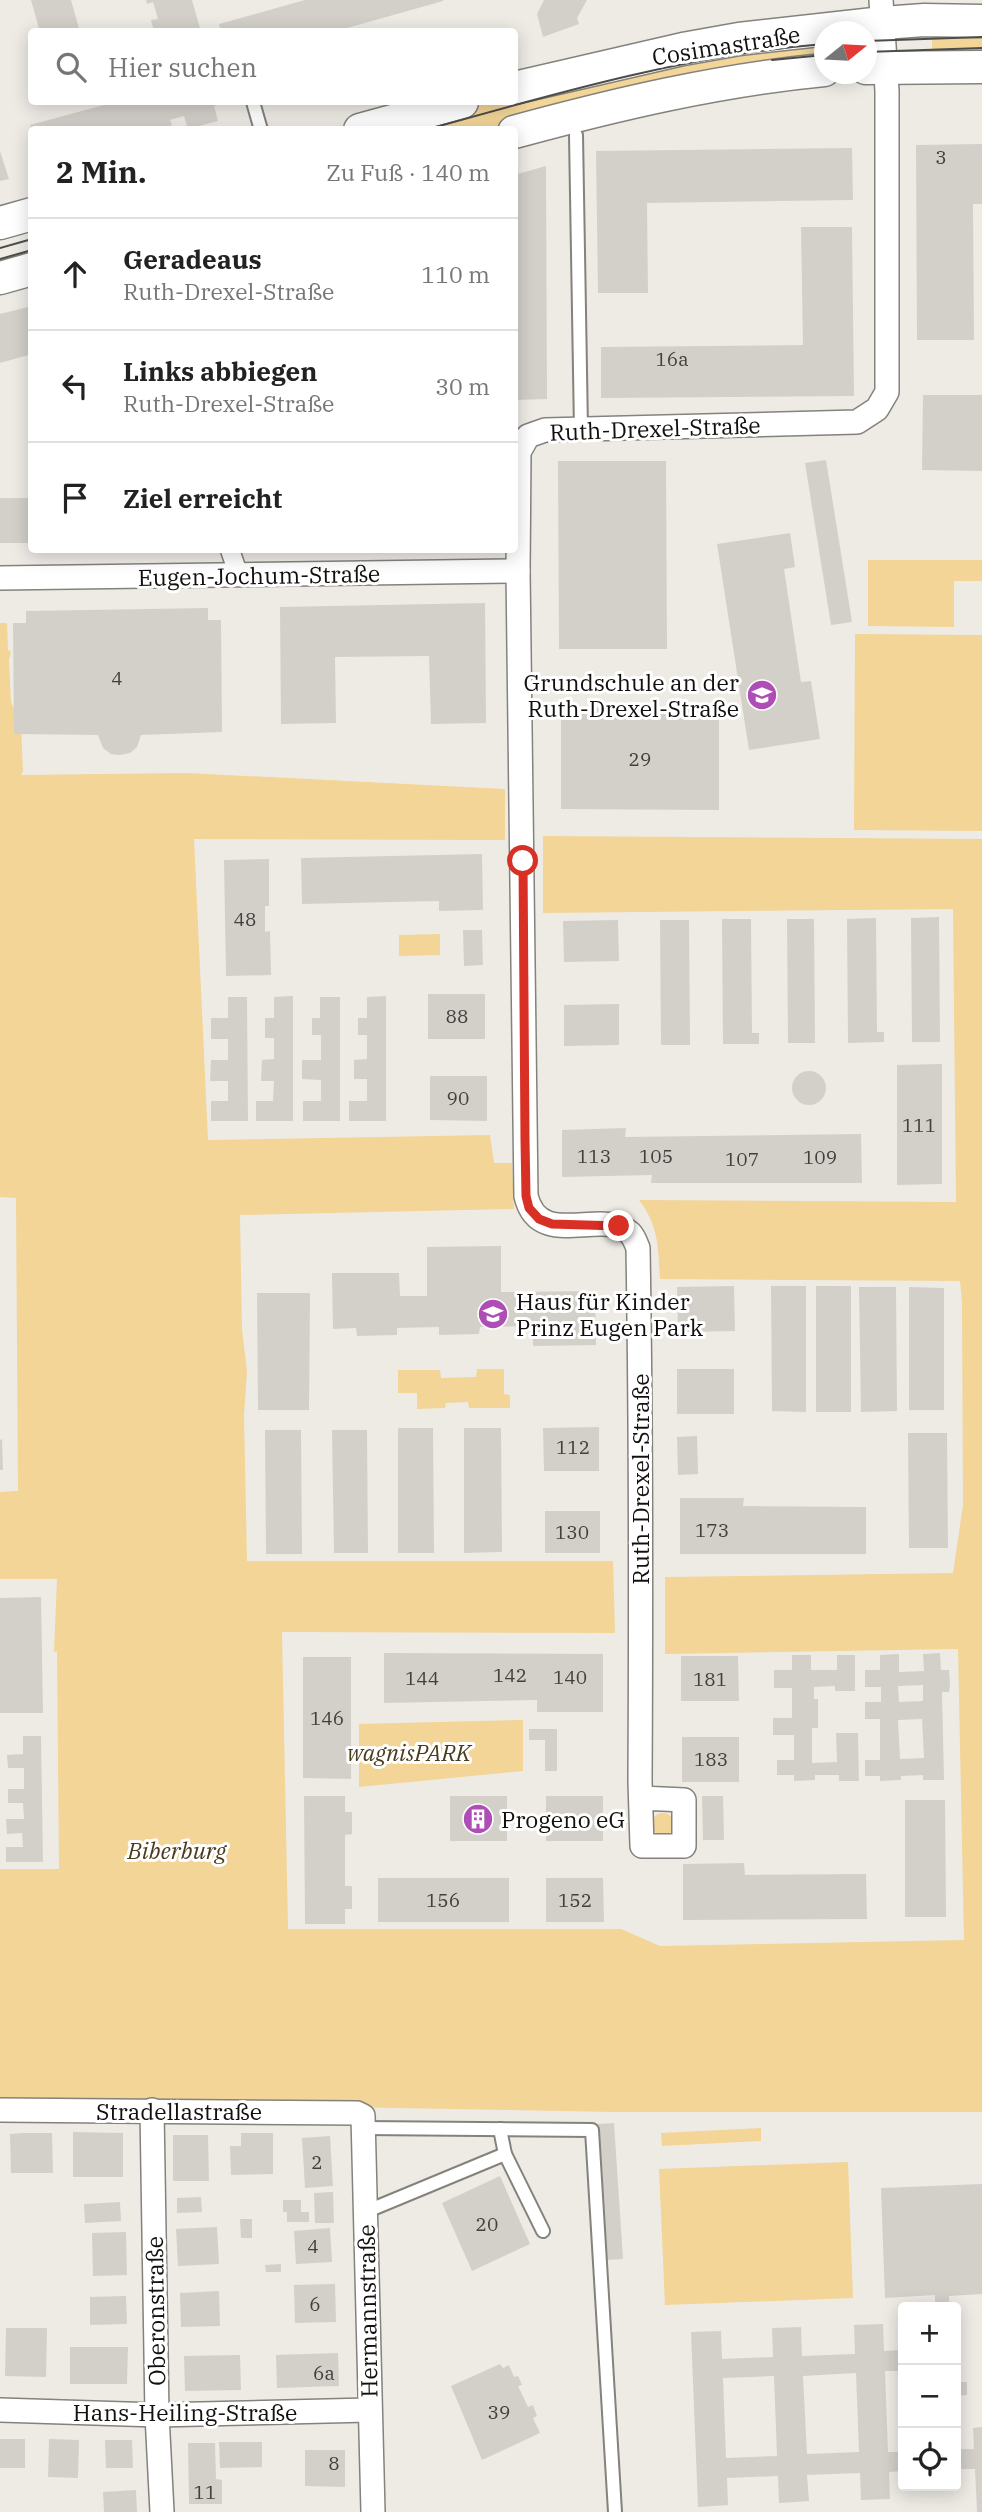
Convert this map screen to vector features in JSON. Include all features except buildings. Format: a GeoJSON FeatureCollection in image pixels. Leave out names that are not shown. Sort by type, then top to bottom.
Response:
{"type":"FeatureCollection","features":[{"type":"Feature","properties":{"kind":"main road","name":"Cosimastraße"},"geometry":{"type":"LineString","coordinates":[[518,87],[683,49],[882,12],[923,20],[982,21]]}},
{"type":"Feature","properties":{"kind":"main road"},"geometry":{"type":"LineString","coordinates":[[877,67],[982,68]]}},
{"type":"Feature","properties":{"kind":"main road","name":"Cosimastraße"},"geometry":{"type":"LineString","coordinates":[[518,131],[620,104],[771,75],[814,71]]}},
{"type":"Feature","properties":{"kind":"main road"},"geometry":{"type":"LineString","coordinates":[[375,126],[451,105]]}},
{"type":"Feature","properties":{"kind":"main road"},"geometry":{"type":"LineString","coordinates":[[0,223],[28,215]]}},
{"type":"Feature","properties":{"kind":"main road"},"geometry":{"type":"LineString","coordinates":[[0,278],[28,270]]}},
{"type":"Feature","properties":{"kind":"street","name":"Ruth-Drexel-Straße"},"geometry":{"type":"LineString","coordinates":[[877,58],[882,12]]}},
{"type":"Feature","properties":{"kind":"street","name":"Ruth-Drexel-Straße"},"geometry":{"type":"LineString","coordinates":[[641,1798],[638,1248],[632,1234],[619,1226],[552,1224],[539,1219],[529,1208],[526,1196],[518,571],[521,434],[545,430],[857,422],[877,410],[887,392],[877,84]]}},
{"type":"Feature","properties":{"kind":"street"},"geometry":{"type":"LineString","coordinates":[[231,553],[239,576]]}},
{"type":"Feature","properties":{"kind":"street","name":"Eugen-Jochum-Straße"},"geometry":{"type":"LineString","coordinates":[[0,578],[518,571]]}},
{"type":"Feature","properties":{"kind":"street","name":"Stradellastraße"},"geometry":{"type":"LineString","coordinates":[[0,2110],[152,2110],[360,2120]]}},
{"type":"Feature","properties":{"kind":"street","name":"Oberonstraße"},"geometry":{"type":"LineString","coordinates":[[152,2110],[157,2415],[162,2512]]}},
{"type":"Feature","properties":{"kind":"street","name":"Hermannstraße"},"geometry":{"type":"LineString","coordinates":[[360,2120],[373,2512]]}},
{"type":"Feature","properties":{"kind":"street","name":"Hans-Heiling-Straße"},"geometry":{"type":"LineString","coordinates":[[0,2410],[157,2415],[369,2410]]}},
{"type":"Feature","properties":{"kind":"lane"},"geometry":{"type":"LineString","coordinates":[[254,105],[260,126]]}},
{"type":"Feature","properties":{"kind":"lane"},"geometry":{"type":"LineString","coordinates":[[576,135],[581,429]]}},
{"type":"Feature","properties":{"kind":"lane"},"geometry":{"type":"LineString","coordinates":[[360,2120],[500,2129],[592,2130],[615,2512]]}},
{"type":"Feature","properties":{"kind":"lane"},"geometry":{"type":"LineString","coordinates":[[500,2129],[505,2154],[543,2231]]}},
{"type":"Feature","properties":{"kind":"lane"},"geometry":{"type":"LineString","coordinates":[[365,2212],[505,2154]]}},
{"type":"Feature","properties":{"kind":"green space"},"geometry":{"type":"Polygon","coordinates":[[[982,26],[982,59],[961,58],[958,51],[932,50],[932,27],[982,26]]]}},
{"type":"Feature","properties":{"kind":"green space"},"geometry":{"type":"Polygon","coordinates":[[[814,38],[814,64],[579,105],[506,126],[406,126],[481,105],[518,105],[518,94],[814,38]]]}},
{"type":"Feature","properties":{"kind":"green space"},"geometry":{"type":"Polygon","coordinates":[[[868,560],[982,560],[982,581],[954,581],[954,627],[868,626],[868,560]]]}},
{"type":"Feature","properties":{"kind":"green space","name":"Biberburg"},"geometry":{"type":"Polygon","coordinates":[[[0,623],[7,623],[8,650],[11,652],[11,702],[21,725],[21,775],[187,773],[505,789],[505,840],[194,839],[208,1140],[490,1135],[494,1163],[512,1163],[514,1209],[240,1215],[242,1329],[247,1371],[244,1415],[247,1561],[613,1561],[615,1633],[282,1632],[288,1929],[621,1929],[660,1946],[964,1940],[958,1649],[665,1654],[665,1577],[953,1573],[963,1505],[960,1281],[660,1279],[654,1228],[639,1200],[956,1202],[953,909],[543,913],[543,836],[982,839],[982,2112],[615,2112],[0,2101],[0,1869],[59,1869],[57,1651],[54,1652],[57,1579],[0,1579],[0,1492],[18,1491],[16,1198],[0,1197],[0,623]]]}},
{"type":"Feature","properties":{"kind":"green space"},"geometry":{"type":"Polygon","coordinates":[[[855,634],[982,635],[982,831],[854,830],[855,634]]]}},
{"type":"Feature","properties":{"kind":"green space"},"geometry":{"type":"Polygon","coordinates":[[[440,934],[440,955],[399,956],[399,935],[440,934]]]}},
{"type":"Feature","properties":{"kind":"green space"},"geometry":{"type":"Polygon","coordinates":[[[477,1369],[504,1369],[504,1394],[510,1395],[510,1408],[469,1408],[468,1402],[446,1403],[445,1408],[417,1409],[417,1393],[398,1393],[398,1370],[440,1370],[441,1378],[476,1377],[477,1369]]]}},
{"type":"Feature","properties":{"kind":"green space","name":"wagnisPARK"},"geometry":{"type":"Polygon","coordinates":[[[523,1720],[523,1771],[359,1787],[359,1724],[523,1720]]]}},
{"type":"Feature","properties":{"kind":"green space"},"geometry":{"type":"Polygon","coordinates":[[[663,1813],[671,1816],[674,1824],[671,1832],[663,1835],[655,1832],[652,1824],[655,1816],[663,1813]]]}},
{"type":"Feature","properties":{"kind":"green space"},"geometry":{"type":"Polygon","coordinates":[[[761,2128],[761,2141],[662,2146],[661,2133],[761,2128]]]}},
{"type":"Feature","properties":{"kind":"green space"},"geometry":{"type":"Polygon","coordinates":[[[848,2162],[853,2298],[665,2305],[659,2169],[848,2162]]]}},
{"type":"Feature","properties":{"kind":"tram line"},"geometry":{"type":"LineString","coordinates":[[877,41],[982,37]]}},
{"type":"Feature","properties":{"kind":"tram line"},"geometry":{"type":"LineString","coordinates":[[518,104],[673,66],[814,45]]}},
{"type":"Feature","properties":{"kind":"tram line"},"geometry":{"type":"LineString","coordinates":[[877,52],[982,48]]}},
{"type":"Feature","properties":{"kind":"tram line"},"geometry":{"type":"LineString","coordinates":[[772,60],[814,56]]}},
{"type":"Feature","properties":{"kind":"tram line"},"geometry":{"type":"LineString","coordinates":[[439,126],[515,105]]}},
{"type":"Feature","properties":{"kind":"tram line"},"geometry":{"type":"LineString","coordinates":[[0,248],[28,240]]}},
{"type":"Feature","properties":{"kind":"tram line"},"geometry":{"type":"LineString","coordinates":[[0,259],[28,251]]}},
{"type":"Feature","properties":{"kind":"place","name":"Grundschule an der Ruth-Drexel-Straße"},"geometry":{"type":"Point","coordinates":[762,695]}},
{"type":"Feature","properties":{"kind":"place","name":"Haus für Kinder Prinz Eugen Park"},"geometry":{"type":"Point","coordinates":[493,1314]}},
{"type":"Feature","properties":{"kind":"place","name":"Progeno eG"},"geometry":{"type":"Point","coordinates":[478,1819]}},
{"type":"Feature","properties":{"kind":"route"},"geometry":{"type":"LineString","coordinates":[[523,861],[522,981],[526,1196],[529,1208],[539,1219],[552,1224],[619,1226]]}}]}
